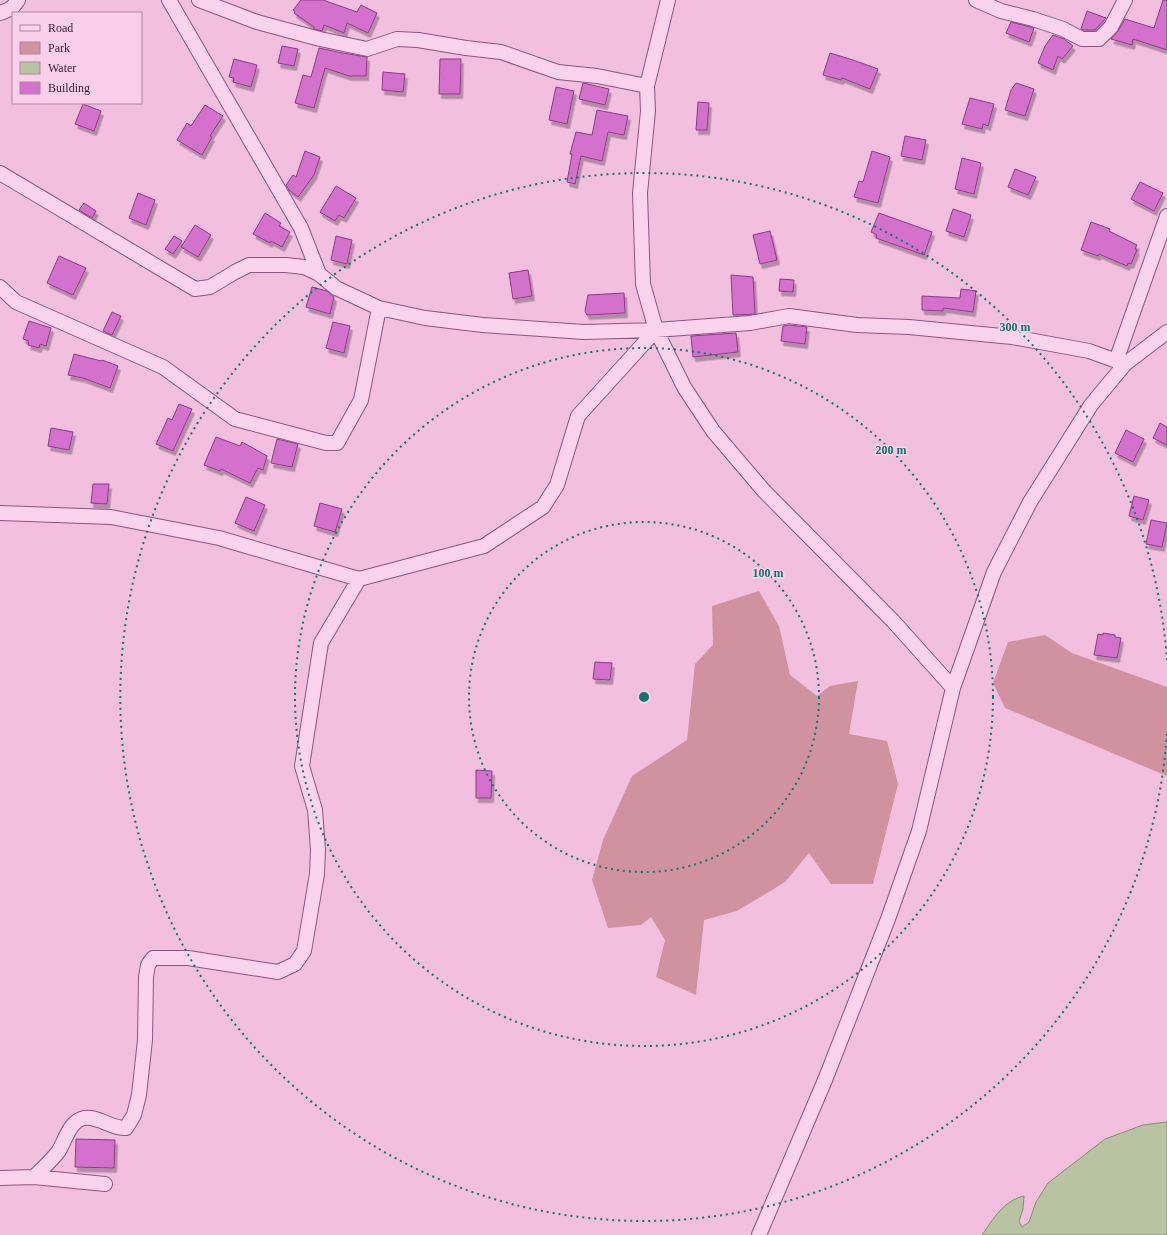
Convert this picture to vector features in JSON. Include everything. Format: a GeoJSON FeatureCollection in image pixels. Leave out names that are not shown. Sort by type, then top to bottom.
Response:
{"type":"FeatureCollection","features":[{"type":"Feature","properties":{"kind":"street"},"geometry":{"type":"LineString","coordinates":[[0,13],[15,6],[18,0]]}},
{"type":"Feature","properties":{"kind":"street"},"geometry":{"type":"LineString","coordinates":[[169,0],[301,228],[319,274]]}},
{"type":"Feature","properties":{"kind":"street"},"geometry":{"type":"LineString","coordinates":[[199,0],[257,22],[320,39],[367,49],[397,39],[418,40],[501,52],[558,72],[597,76],[647,86]]}},
{"type":"Feature","properties":{"kind":"street"},"geometry":{"type":"LineString","coordinates":[[668,0],[647,86],[648,111],[640,193],[643,284],[656,330],[684,387],[713,431],[764,491],[893,620],[954,688]]}},
{"type":"Feature","properties":{"kind":"street"},"geometry":{"type":"LineString","coordinates":[[976,0],[1001,11],[1033,19],[1063,29],[1082,39],[1098,39],[1111,27],[1125,0]]}},
{"type":"Feature","properties":{"kind":"street"},"geometry":{"type":"LineString","coordinates":[[0,173],[195,289],[210,287],[249,265],[286,265],[304,267],[319,274],[336,288],[380,308],[425,318],[483,325],[584,332],[656,330],[750,323],[789,316],[857,326],[909,326],[1012,337],[1089,351],[1121,362]]}},
{"type":"Feature","properties":{"kind":"street"},"geometry":{"type":"LineString","coordinates":[[759,1235],[828,1073],[888,919],[919,831],[954,688],[994,572],[1030,502],[1091,405],[1121,362],[1167,216]]}},
{"type":"Feature","properties":{"kind":"street"},"geometry":{"type":"LineString","coordinates":[[0,287],[16,302],[163,367],[235,419],[326,443],[337,443],[361,400],[380,308]]}},
{"type":"Feature","properties":{"kind":"street"},"geometry":{"type":"LineString","coordinates":[[0,513],[111,517],[219,538],[359,579],[484,546],[543,508],[557,486],[578,416],[656,330]]}},
{"type":"Feature","properties":{"kind":"street"},"geometry":{"type":"LineString","coordinates":[[1121,362],[1167,332]]}},
{"type":"Feature","properties":{"kind":"street"},"geometry":{"type":"LineString","coordinates":[[34,1177],[58,1151],[74,1124],[83,1118],[94,1119],[120,1128],[126,1128],[134,1115],[139,1095],[145,1040],[146,977],[148,965],[153,958],[188,958],[278,972],[295,964],[304,951],[317,874],[318,850],[315,810],[302,766],[321,643],[359,579]]}},
{"type":"Feature","properties":{"kind":"street"},"geometry":{"type":"LineString","coordinates":[[0,1178],[34,1177],[105,1184]]}},
{"type":"Feature","properties":{"kind":"green space"},"geometry":{"type":"Polygon","coordinates":[[[759,591],[779,626],[790,675],[817,696],[830,686],[858,681],[849,734],[887,741],[898,784],[873,884],[831,884],[809,853],[785,882],[737,911],[704,920],[696,995],[656,977],[665,940],[651,917],[641,925],[608,928],[592,880],[603,840],[632,776],[687,740],[695,664],[713,645],[712,606],[759,591]]]}},
{"type":"Feature","properties":{"kind":"green space"},"geometry":{"type":"Polygon","coordinates":[[[1045,635],[1072,653],[1167,687],[1167,776],[1005,708],[993,683],[1008,642],[1045,635]]]}},
{"type":"Feature","properties":{"kind":"water"},"geometry":{"type":"Polygon","coordinates":[[[1167,1122],[1167,1235],[982,1235],[1005,1206],[1017,1198],[1024,1196],[1023,1209],[1019,1221],[1022,1227],[1029,1222],[1036,1202],[1048,1183],[1105,1139],[1143,1125],[1167,1122]]]}},
{"type":"Feature","properties":{"kind":"building"},"geometry":{"type":"Polygon","coordinates":[[[301,0],[323,0],[357,12],[361,5],[377,13],[368,33],[347,23],[344,33],[324,25],[322,31],[314,29],[314,27],[294,13],[295,11],[293,10],[301,0]]]}},
{"type":"Feature","properties":{"kind":"building"},"geometry":{"type":"Polygon","coordinates":[[[1163,0],[1167,0],[1167,50],[1133,39],[1132,45],[1111,39],[1125,19],[1154,28],[1163,0]]]}},
{"type":"Feature","properties":{"kind":"building"},"geometry":{"type":"Polygon","coordinates":[[[1087,11],[1106,18],[1095,30],[1081,29],[1087,11]]]}},
{"type":"Feature","properties":{"kind":"building"},"geometry":{"type":"Polygon","coordinates":[[[1011,22],[1034,28],[1029,42],[1006,33],[1011,22]]]}},
{"type":"Feature","properties":{"kind":"building"},"geometry":{"type":"Polygon","coordinates":[[[1053,35],[1064,39],[1073,46],[1062,59],[1058,56],[1053,70],[1038,63],[1045,46],[1053,35]]]}},
{"type":"Feature","properties":{"kind":"building"},"geometry":{"type":"Polygon","coordinates":[[[282,46],[298,49],[294,66],[278,63],[282,46]]]}},
{"type":"Feature","properties":{"kind":"building"},"geometry":{"type":"Polygon","coordinates":[[[319,48],[367,57],[366,76],[349,76],[325,68],[314,108],[295,103],[303,75],[311,77],[319,48]]]}},
{"type":"Feature","properties":{"kind":"building"},"geometry":{"type":"Polygon","coordinates":[[[830,53],[878,69],[870,89],[842,78],[841,80],[823,75],[830,53]]]}},
{"type":"Feature","properties":{"kind":"building"},"geometry":{"type":"Polygon","coordinates":[[[234,59],[257,65],[251,87],[233,82],[234,78],[229,77],[234,59]]]}},
{"type":"Feature","properties":{"kind":"building"},"geometry":{"type":"Polygon","coordinates":[[[440,59],[461,59],[460,94],[439,94],[440,59]]]}},
{"type":"Feature","properties":{"kind":"building"},"geometry":{"type":"Polygon","coordinates":[[[383,72],[405,74],[403,92],[382,90],[383,72]]]}},
{"type":"Feature","properties":{"kind":"building"},"geometry":{"type":"Polygon","coordinates":[[[583,83],[609,89],[605,105],[579,99],[583,83]]]}},
{"type":"Feature","properties":{"kind":"building"},"geometry":{"type":"Polygon","coordinates":[[[1016,83],[1034,89],[1025,116],[1005,110],[1011,90],[1016,83]]]}},
{"type":"Feature","properties":{"kind":"building"},"geometry":{"type":"Polygon","coordinates":[[[556,87],[574,91],[567,124],[549,120],[556,87]]]}},
{"type":"Feature","properties":{"kind":"building"},"geometry":{"type":"Polygon","coordinates":[[[970,98],[994,104],[988,126],[983,124],[982,129],[962,124],[970,98]]]}},
{"type":"Feature","properties":{"kind":"building"},"geometry":{"type":"Polygon","coordinates":[[[698,102],[709,103],[707,130],[696,130],[698,102]]]}},
{"type":"Feature","properties":{"kind":"building"},"geometry":{"type":"Polygon","coordinates":[[[83,104],[101,111],[94,131],[75,124],[83,104]]]}},
{"type":"Feature","properties":{"kind":"building"},"geometry":{"type":"Polygon","coordinates":[[[205,105],[223,116],[210,136],[212,137],[202,155],[177,140],[187,123],[191,126],[205,105]]]}},
{"type":"Feature","properties":{"kind":"building"},"geometry":{"type":"Polygon","coordinates":[[[597,110],[628,116],[624,135],[608,132],[602,161],[581,156],[575,184],[567,182],[572,154],[570,154],[576,132],[592,135],[597,110]]]}},
{"type":"Feature","properties":{"kind":"building"},"geometry":{"type":"Polygon","coordinates":[[[905,136],[926,140],[922,160],[901,156],[905,136]]]}},
{"type":"Feature","properties":{"kind":"building"},"geometry":{"type":"Polygon","coordinates":[[[305,151],[320,157],[314,175],[298,197],[289,190],[286,185],[293,175],[296,177],[305,151]]]}},
{"type":"Feature","properties":{"kind":"building"},"geometry":{"type":"Polygon","coordinates":[[[872,151],[890,157],[878,203],[854,197],[859,181],[863,182],[872,151]]]}},
{"type":"Feature","properties":{"kind":"building"},"geometry":{"type":"Polygon","coordinates":[[[962,158],[981,163],[974,194],[955,189],[962,158]]]}},
{"type":"Feature","properties":{"kind":"building"},"geometry":{"type":"Polygon","coordinates":[[[1015,169],[1036,177],[1028,195],[1008,187],[1015,169]]]}},
{"type":"Feature","properties":{"kind":"building"},"geometry":{"type":"Polygon","coordinates":[[[1140,182],[1163,193],[1154,211],[1131,199],[1140,182]]]}},
{"type":"Feature","properties":{"kind":"building"},"geometry":{"type":"Polygon","coordinates":[[[336,186],[356,198],[344,218],[339,215],[335,221],[320,212],[336,186]]]}},
{"type":"Feature","properties":{"kind":"building"},"geometry":{"type":"Polygon","coordinates":[[[138,193],[155,200],[146,225],[129,218],[138,193]]]}},
{"type":"Feature","properties":{"kind":"building"},"geometry":{"type":"Polygon","coordinates":[[[84,203],[96,211],[92,218],[79,210],[84,203]]]}},
{"type":"Feature","properties":{"kind":"building"},"geometry":{"type":"Polygon","coordinates":[[[953,209],[971,215],[964,237],[946,231],[953,209]]]}},
{"type":"Feature","properties":{"kind":"building"},"geometry":{"type":"Polygon","coordinates":[[[265,213],[281,223],[279,226],[290,232],[282,247],[271,241],[270,243],[253,234],[265,213]]]}},
{"type":"Feature","properties":{"kind":"building"},"geometry":{"type":"Polygon","coordinates":[[[879,213],[932,232],[924,255],[876,238],[877,235],[871,232],[879,213]]]}},
{"type":"Feature","properties":{"kind":"building"},"geometry":{"type":"Polygon","coordinates":[[[1091,222],[1110,229],[1109,231],[1137,245],[1135,249],[1137,250],[1131,264],[1128,263],[1127,266],[1099,254],[1098,256],[1081,250],[1091,222]]]}},
{"type":"Feature","properties":{"kind":"building"},"geometry":{"type":"Polygon","coordinates":[[[195,225],[211,235],[198,257],[181,247],[195,225]]]}},
{"type":"Feature","properties":{"kind":"building"},"geometry":{"type":"Polygon","coordinates":[[[770,231],[777,260],[760,264],[753,235],[770,231]]]}},
{"type":"Feature","properties":{"kind":"building"},"geometry":{"type":"Polygon","coordinates":[[[174,236],[182,241],[173,254],[165,249],[174,236]]]}},
{"type":"Feature","properties":{"kind":"building"},"geometry":{"type":"Polygon","coordinates":[[[336,236],[352,240],[347,264],[331,260],[336,236]]]}},
{"type":"Feature","properties":{"kind":"building"},"geometry":{"type":"Polygon","coordinates":[[[59,256],[86,268],[73,295],[47,283],[59,256]]]}},
{"type":"Feature","properties":{"kind":"building"},"geometry":{"type":"Polygon","coordinates":[[[528,270],[532,296],[513,299],[509,273],[528,270]]]}},
{"type":"Feature","properties":{"kind":"building"},"geometry":{"type":"Polygon","coordinates":[[[731,275],[753,277],[755,314],[733,315],[731,275]]]}},
{"type":"Feature","properties":{"kind":"building"},"geometry":{"type":"Polygon","coordinates":[[[780,279],[794,280],[793,292],[779,291],[780,279]]]}},
{"type":"Feature","properties":{"kind":"building"},"geometry":{"type":"Polygon","coordinates":[[[312,287],[327,291],[334,297],[330,314],[306,307],[312,287]]]}},
{"type":"Feature","properties":{"kind":"building"},"geometry":{"type":"Polygon","coordinates":[[[961,289],[976,291],[973,312],[943,308],[943,311],[922,310],[922,296],[960,298],[961,289]]]}},
{"type":"Feature","properties":{"kind":"building"},"geometry":{"type":"Polygon","coordinates":[[[624,293],[625,313],[587,315],[585,311],[588,295],[624,293]]]}},
{"type":"Feature","properties":{"kind":"building"},"geometry":{"type":"Polygon","coordinates":[[[112,312],[121,316],[112,335],[103,331],[112,312]]]}},
{"type":"Feature","properties":{"kind":"building"},"geometry":{"type":"Polygon","coordinates":[[[29,321],[51,328],[46,346],[40,344],[39,348],[28,345],[29,341],[23,339],[29,321]]]}},
{"type":"Feature","properties":{"kind":"building"},"geometry":{"type":"Polygon","coordinates":[[[333,322],[350,326],[344,353],[326,348],[333,322]]]}},
{"type":"Feature","properties":{"kind":"building"},"geometry":{"type":"Polygon","coordinates":[[[789,325],[807,327],[805,344],[781,341],[783,326],[789,325]]]}},
{"type":"Feature","properties":{"kind":"building"},"geometry":{"type":"Polygon","coordinates":[[[736,333],[738,352],[693,357],[691,336],[736,333]]]}},
{"type":"Feature","properties":{"kind":"building"},"geometry":{"type":"Polygon","coordinates":[[[74,354],[102,360],[118,366],[110,388],[83,378],[68,375],[74,354]]]}},
{"type":"Feature","properties":{"kind":"building"},"geometry":{"type":"Polygon","coordinates":[[[179,404],[192,409],[173,451],[156,444],[168,418],[172,420],[179,404]]]}},
{"type":"Feature","properties":{"kind":"building"},"geometry":{"type":"Polygon","coordinates":[[[1160,423],[1167,427],[1167,445],[1153,438],[1160,423]]]}},
{"type":"Feature","properties":{"kind":"building"},"geometry":{"type":"Polygon","coordinates":[[[51,428],[73,432],[69,450],[48,446],[51,428]]]}},
{"type":"Feature","properties":{"kind":"building"},"geometry":{"type":"Polygon","coordinates":[[[1126,430],[1144,439],[1133,462],[1115,453],[1126,430]]]}},
{"type":"Feature","properties":{"kind":"building"},"geometry":{"type":"Polygon","coordinates":[[[216,437],[240,446],[242,442],[267,456],[263,470],[258,468],[250,483],[221,469],[220,471],[204,465],[216,437]]]}},
{"type":"Feature","properties":{"kind":"building"},"geometry":{"type":"Polygon","coordinates":[[[277,439],[298,444],[292,467],[271,463],[277,439]]]}},
{"type":"Feature","properties":{"kind":"building"},"geometry":{"type":"Polygon","coordinates":[[[93,484],[109,484],[107,504],[91,503],[93,484]]]}},
{"type":"Feature","properties":{"kind":"building"},"geometry":{"type":"Polygon","coordinates":[[[1134,496],[1149,500],[1143,520],[1129,516],[1134,496]]]}},
{"type":"Feature","properties":{"kind":"building"},"geometry":{"type":"Polygon","coordinates":[[[246,497],[265,505],[254,531],[235,523],[246,497]]]}},
{"type":"Feature","properties":{"kind":"building"},"geometry":{"type":"Polygon","coordinates":[[[320,503],[342,509],[335,532],[314,526],[320,503]]]}},
{"type":"Feature","properties":{"kind":"building"},"geometry":{"type":"Polygon","coordinates":[[[1151,520],[1167,523],[1162,547],[1146,544],[1151,520]]]}},
{"type":"Feature","properties":{"kind":"building"},"geometry":{"type":"Polygon","coordinates":[[[1103,633],[1115,635],[1115,637],[1121,638],[1117,658],[1094,655],[1098,634],[1103,635],[1103,633]]]}},
{"type":"Feature","properties":{"kind":"building"},"geometry":{"type":"Polygon","coordinates":[[[595,662],[612,663],[610,680],[593,679],[595,662]]]}},
{"type":"Feature","properties":{"kind":"building"},"geometry":{"type":"Polygon","coordinates":[[[476,770],[492,771],[491,798],[476,798],[476,770]]]}},
{"type":"Feature","properties":{"kind":"building"},"geometry":{"type":"Polygon","coordinates":[[[76,1139],[115,1140],[114,1168],[75,1167],[76,1139]]]}}]}
